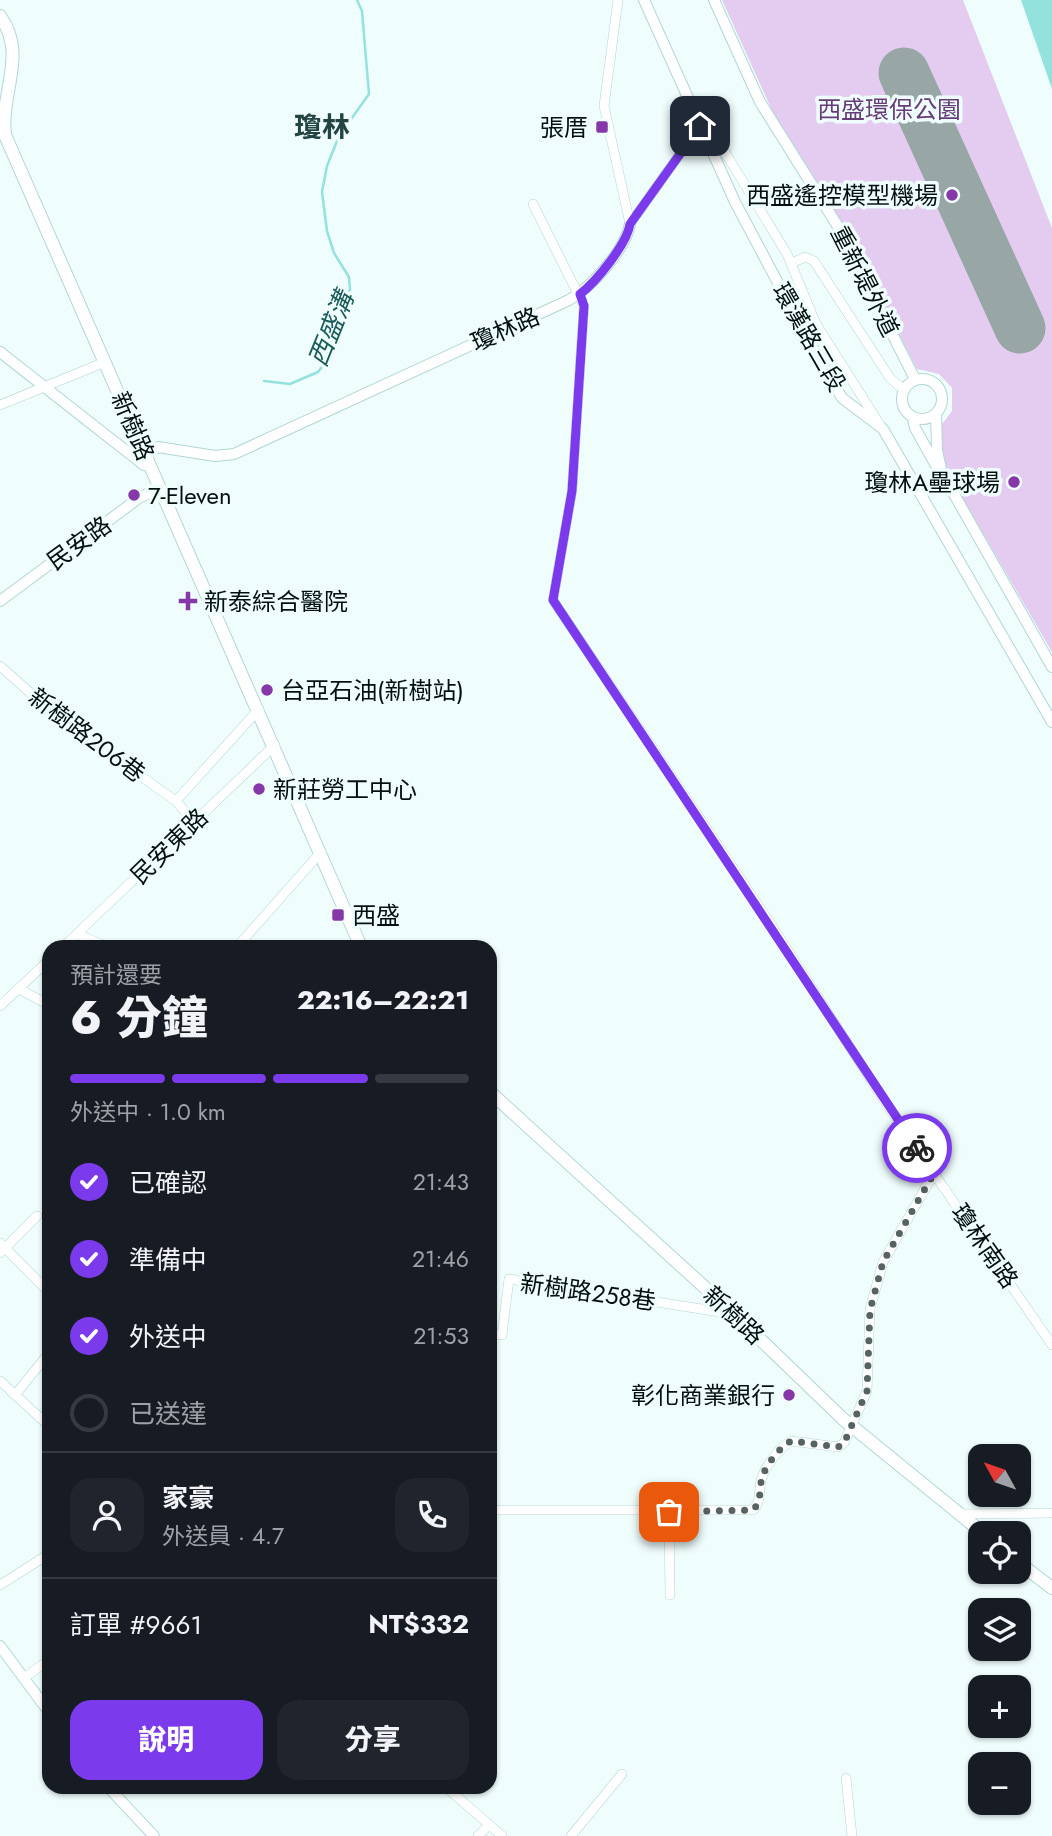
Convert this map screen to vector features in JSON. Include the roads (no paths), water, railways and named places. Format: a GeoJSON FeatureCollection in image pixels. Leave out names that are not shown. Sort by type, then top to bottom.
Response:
{"type":"FeatureCollection","features":[{"type":"Feature","properties":{"kind":"main road","name":"新樹路"},"geometry":{"type":"LineString","coordinates":[[0,16],[14,43],[4,110],[5,135],[105,362],[142,457],[158,482],[358,940]]}},
{"type":"Feature","properties":{"kind":"main road","name":"新樹路"},"geometry":{"type":"LineString","coordinates":[[497,1098],[734,1314],[853,1427],[968,1521]]}},
{"type":"Feature","properties":{"kind":"main road"},"geometry":{"type":"LineString","coordinates":[[1031,1572],[1052,1588]]}},
{"type":"Feature","properties":{"kind":"street"},"geometry":{"type":"LineString","coordinates":[[618,0],[604,106],[630,224]]}},
{"type":"Feature","properties":{"kind":"street","name":"環漢路三段"},"geometry":{"type":"LineString","coordinates":[[644,0],[735,202],[842,398],[883,429],[1052,722]]}},
{"type":"Feature","properties":{"kind":"street","name":"重新堤外道"},"geometry":{"type":"LineString","coordinates":[[714,0],[760,102],[837,225],[915,379]]}},
{"type":"Feature","properties":{"kind":"street"},"geometry":{"type":"LineString","coordinates":[[630,224],[700,126],[709,126],[714,130],[792,263],[816,324],[883,429]]}},
{"type":"Feature","properties":{"kind":"street"},"geometry":{"type":"LineString","coordinates":[[533,204],[580,294]]}},
{"type":"Feature","properties":{"kind":"street","name":"瓊林路"},"geometry":{"type":"LineString","coordinates":[[142,457],[159,447],[215,456],[234,454],[580,294],[590,286],[625,238],[630,224]]}},
{"type":"Feature","properties":{"kind":"street"},"geometry":{"type":"LineString","coordinates":[[792,263],[805,257],[814,261],[890,378],[904,390]]}},
{"type":"Feature","properties":{"kind":"street","name":"瓊林南路"},"geometry":{"type":"LineString","coordinates":[[580,294],[584,306],[572,491],[553,600],[934,1173],[1052,1345]]}},
{"type":"Feature","properties":{"kind":"street"},"geometry":{"type":"LineString","coordinates":[[0,352],[142,457]]}},
{"type":"Feature","properties":{"kind":"street"},"geometry":{"type":"LineString","coordinates":[[0,405],[105,362]]}},
{"type":"Feature","properties":{"kind":"street"},"geometry":{"type":"LineString","coordinates":[[942,473],[937,451],[936,414],[943,400],[938,385],[923,378],[915,379],[904,390],[903,406],[913,418],[921,440],[1052,667]]}},
{"type":"Feature","properties":{"kind":"street"},"geometry":{"type":"LineString","coordinates":[[913,418],[929,418],[936,414]]}},
{"type":"Feature","properties":{"kind":"street","name":"民安路"},"geometry":{"type":"LineString","coordinates":[[0,601],[158,482]]}},
{"type":"Feature","properties":{"kind":"street","name":"新樹路206巷"},"geometry":{"type":"LineString","coordinates":[[0,666],[60,719],[176,801],[194,822]]}},
{"type":"Feature","properties":{"kind":"street"},"geometry":{"type":"LineString","coordinates":[[176,801],[259,709]]}},
{"type":"Feature","properties":{"kind":"street","name":"民安東路"},"geometry":{"type":"LineString","coordinates":[[70,940],[275,745]]}},
{"type":"Feature","properties":{"kind":"street"},"geometry":{"type":"LineString","coordinates":[[243,940],[321,852]]}},
{"type":"Feature","properties":{"kind":"street"},"geometry":{"type":"LineString","coordinates":[[76,934],[91,940]]}},
{"type":"Feature","properties":{"kind":"street"},"geometry":{"type":"LineString","coordinates":[[0,1006],[42,967]]}},
{"type":"Feature","properties":{"kind":"street"},"geometry":{"type":"LineString","coordinates":[[19,989],[42,1001]]}},
{"type":"Feature","properties":{"kind":"street"},"geometry":{"type":"LineString","coordinates":[[497,1510],[753,1510],[758,1504],[762,1477],[783,1446],[791,1441],[838,1447],[844,1443],[867,1391],[870,1310],[883,1262],[934,1173]]}},
{"type":"Feature","properties":{"kind":"street"},"geometry":{"type":"LineString","coordinates":[[37,1216],[1,1248],[42,1286]]}},
{"type":"Feature","properties":{"kind":"street","name":"新樹路258巷"},"geometry":{"type":"LineString","coordinates":[[497,1335],[502,1335],[509,1279],[734,1314]]}},
{"type":"Feature","properties":{"kind":"street"},"geometry":{"type":"LineString","coordinates":[[1039,1325],[1052,1328]]}},
{"type":"Feature","properties":{"kind":"street"},"geometry":{"type":"LineString","coordinates":[[15,1395],[42,1362]]}},
{"type":"Feature","properties":{"kind":"street"},"geometry":{"type":"LineString","coordinates":[[0,1381],[42,1420]]}},
{"type":"Feature","properties":{"kind":"street"},"geometry":{"type":"LineString","coordinates":[[669,1512],[670,1595]]}},
{"type":"Feature","properties":{"kind":"street"},"geometry":{"type":"LineString","coordinates":[[960,1514],[1052,1513]]}},
{"type":"Feature","properties":{"kind":"street"},"geometry":{"type":"LineString","coordinates":[[0,1585],[42,1558]]}},
{"type":"Feature","properties":{"kind":"street"},"geometry":{"type":"LineString","coordinates":[[0,1646],[42,1702]]}},
{"type":"Feature","properties":{"kind":"street"},"geometry":{"type":"LineString","coordinates":[[24,1678],[42,1665]]}},
{"type":"Feature","properties":{"kind":"street"},"geometry":{"type":"LineString","coordinates":[[571,1836],[622,1774]]}},
{"type":"Feature","properties":{"kind":"street"},"geometry":{"type":"LineString","coordinates":[[846,1777],[852,1836]]}},
{"type":"Feature","properties":{"kind":"street"},"geometry":{"type":"LineString","coordinates":[[115,1794],[155,1836]]}},
{"type":"Feature","properties":{"kind":"street"},"geometry":{"type":"LineString","coordinates":[[454,1794],[502,1836]]}},
{"type":"Feature","properties":{"kind":"street"},"geometry":{"type":"LineString","coordinates":[[478,1836],[489,1825]]}},
{"type":"Feature","properties":{"kind":"water"},"geometry":{"type":"Polygon","coordinates":[[[1021,0],[1052,0],[1052,89],[1021,0]]]}},
{"type":"Feature","properties":{"kind":"waterway","name":"西盛溝"},"geometry":{"type":"LineString","coordinates":[[264,381],[290,384],[318,372],[324,364],[322,340],[329,321],[344,308],[350,289],[349,277],[334,253],[327,231],[322,192],[327,166],[339,136],[369,94],[362,11],[357,0]]}},
{"type":"Feature","properties":{"kind":"place","name":"張厝"},"geometry":{"type":"Point","coordinates":[602,127]}},
{"type":"Feature","properties":{"kind":"place","name":"西盛遙控模型機場"},"geometry":{"type":"Point","coordinates":[952,195]}},
{"type":"Feature","properties":{"kind":"place","name":"瓊林A壘球場"},"geometry":{"type":"Point","coordinates":[1014,482]}},
{"type":"Feature","properties":{"kind":"place","name":"7-Eleven"},"geometry":{"type":"Point","coordinates":[134,495]}},
{"type":"Feature","properties":{"kind":"place","name":"新泰綜合醫院"},"geometry":{"type":"Point","coordinates":[188,601]}},
{"type":"Feature","properties":{"kind":"place","name":"台亞石油(新樹站)"},"geometry":{"type":"Point","coordinates":[267,690]}},
{"type":"Feature","properties":{"kind":"place","name":"新莊勞工中心"},"geometry":{"type":"Point","coordinates":[259,789]}},
{"type":"Feature","properties":{"kind":"place","name":"西盛"},"geometry":{"type":"Point","coordinates":[338,915]}},
{"type":"Feature","properties":{"kind":"place","name":"彰化商業銀行"},"geometry":{"type":"Point","coordinates":[789,1395]}},
{"type":"Feature","properties":{"kind":"district","name":"瓊林"},"geometry":{"type":"Point","coordinates":[322,127]}},
{"type":"Feature","properties":{"kind":"park label","name":"西盛環保公園"},"geometry":{"type":"Point","coordinates":[889,109]}}]}
